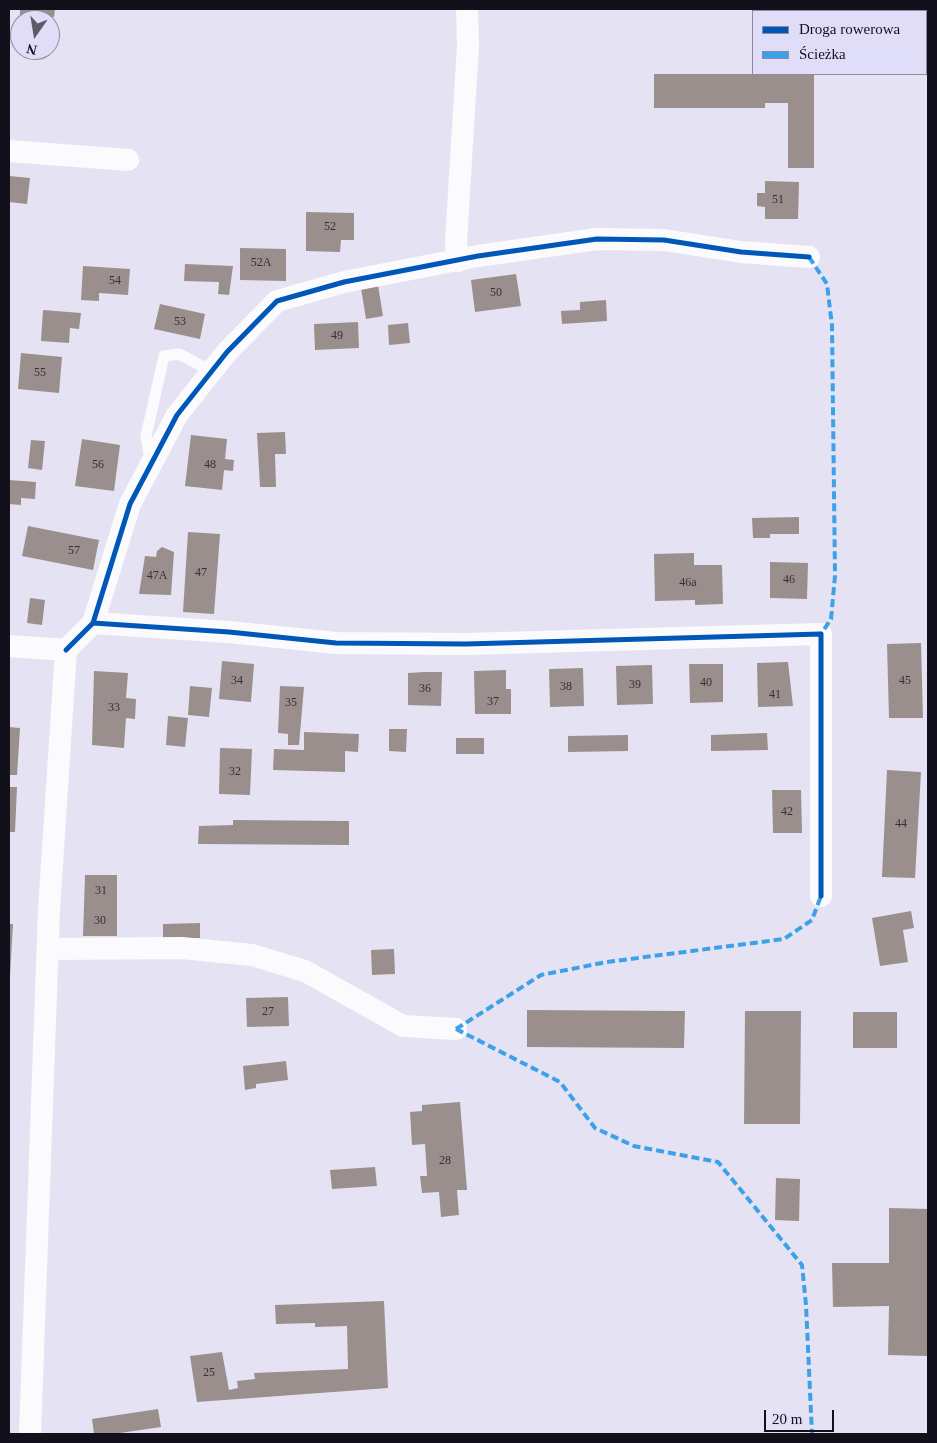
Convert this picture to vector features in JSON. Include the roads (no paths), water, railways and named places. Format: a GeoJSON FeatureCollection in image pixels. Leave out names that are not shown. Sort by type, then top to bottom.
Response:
{"type":"FeatureCollection","features":[{"type":"Feature","properties":{"kind":"street"},"geometry":{"type":"LineString","coordinates":[[458,261],[456,242],[468,44],[467,9]]}},
{"type":"Feature","properties":{"kind":"street"},"geometry":{"type":"LineString","coordinates":[[9,151],[128,160]]}},
{"type":"Feature","properties":{"kind":"street"},"geometry":{"type":"LineString","coordinates":[[30,1434],[48,949],[66,650],[93,623],[130,504],[177,415],[227,352],[277,301],[344,282],[458,261],[597,239],[664,240],[741,252],[809,257]]}},
{"type":"Feature","properties":{"kind":"street"},"geometry":{"type":"LineString","coordinates":[[93,623],[229,632],[336,643],[466,644],[821,634],[821,896]]}},
{"type":"Feature","properties":{"kind":"street"},"geometry":{"type":"LineString","coordinates":[[9,646],[66,650]]}},
{"type":"Feature","properties":{"kind":"street"},"geometry":{"type":"LineString","coordinates":[[48,949],[182,948],[252,955],[305,972],[403,1026],[456,1029]]}},
{"type":"Feature","properties":{"kind":"lane"},"geometry":{"type":"LineString","coordinates":[[150,465],[146,436],[164,356],[180,354],[212,371]]}}]}
